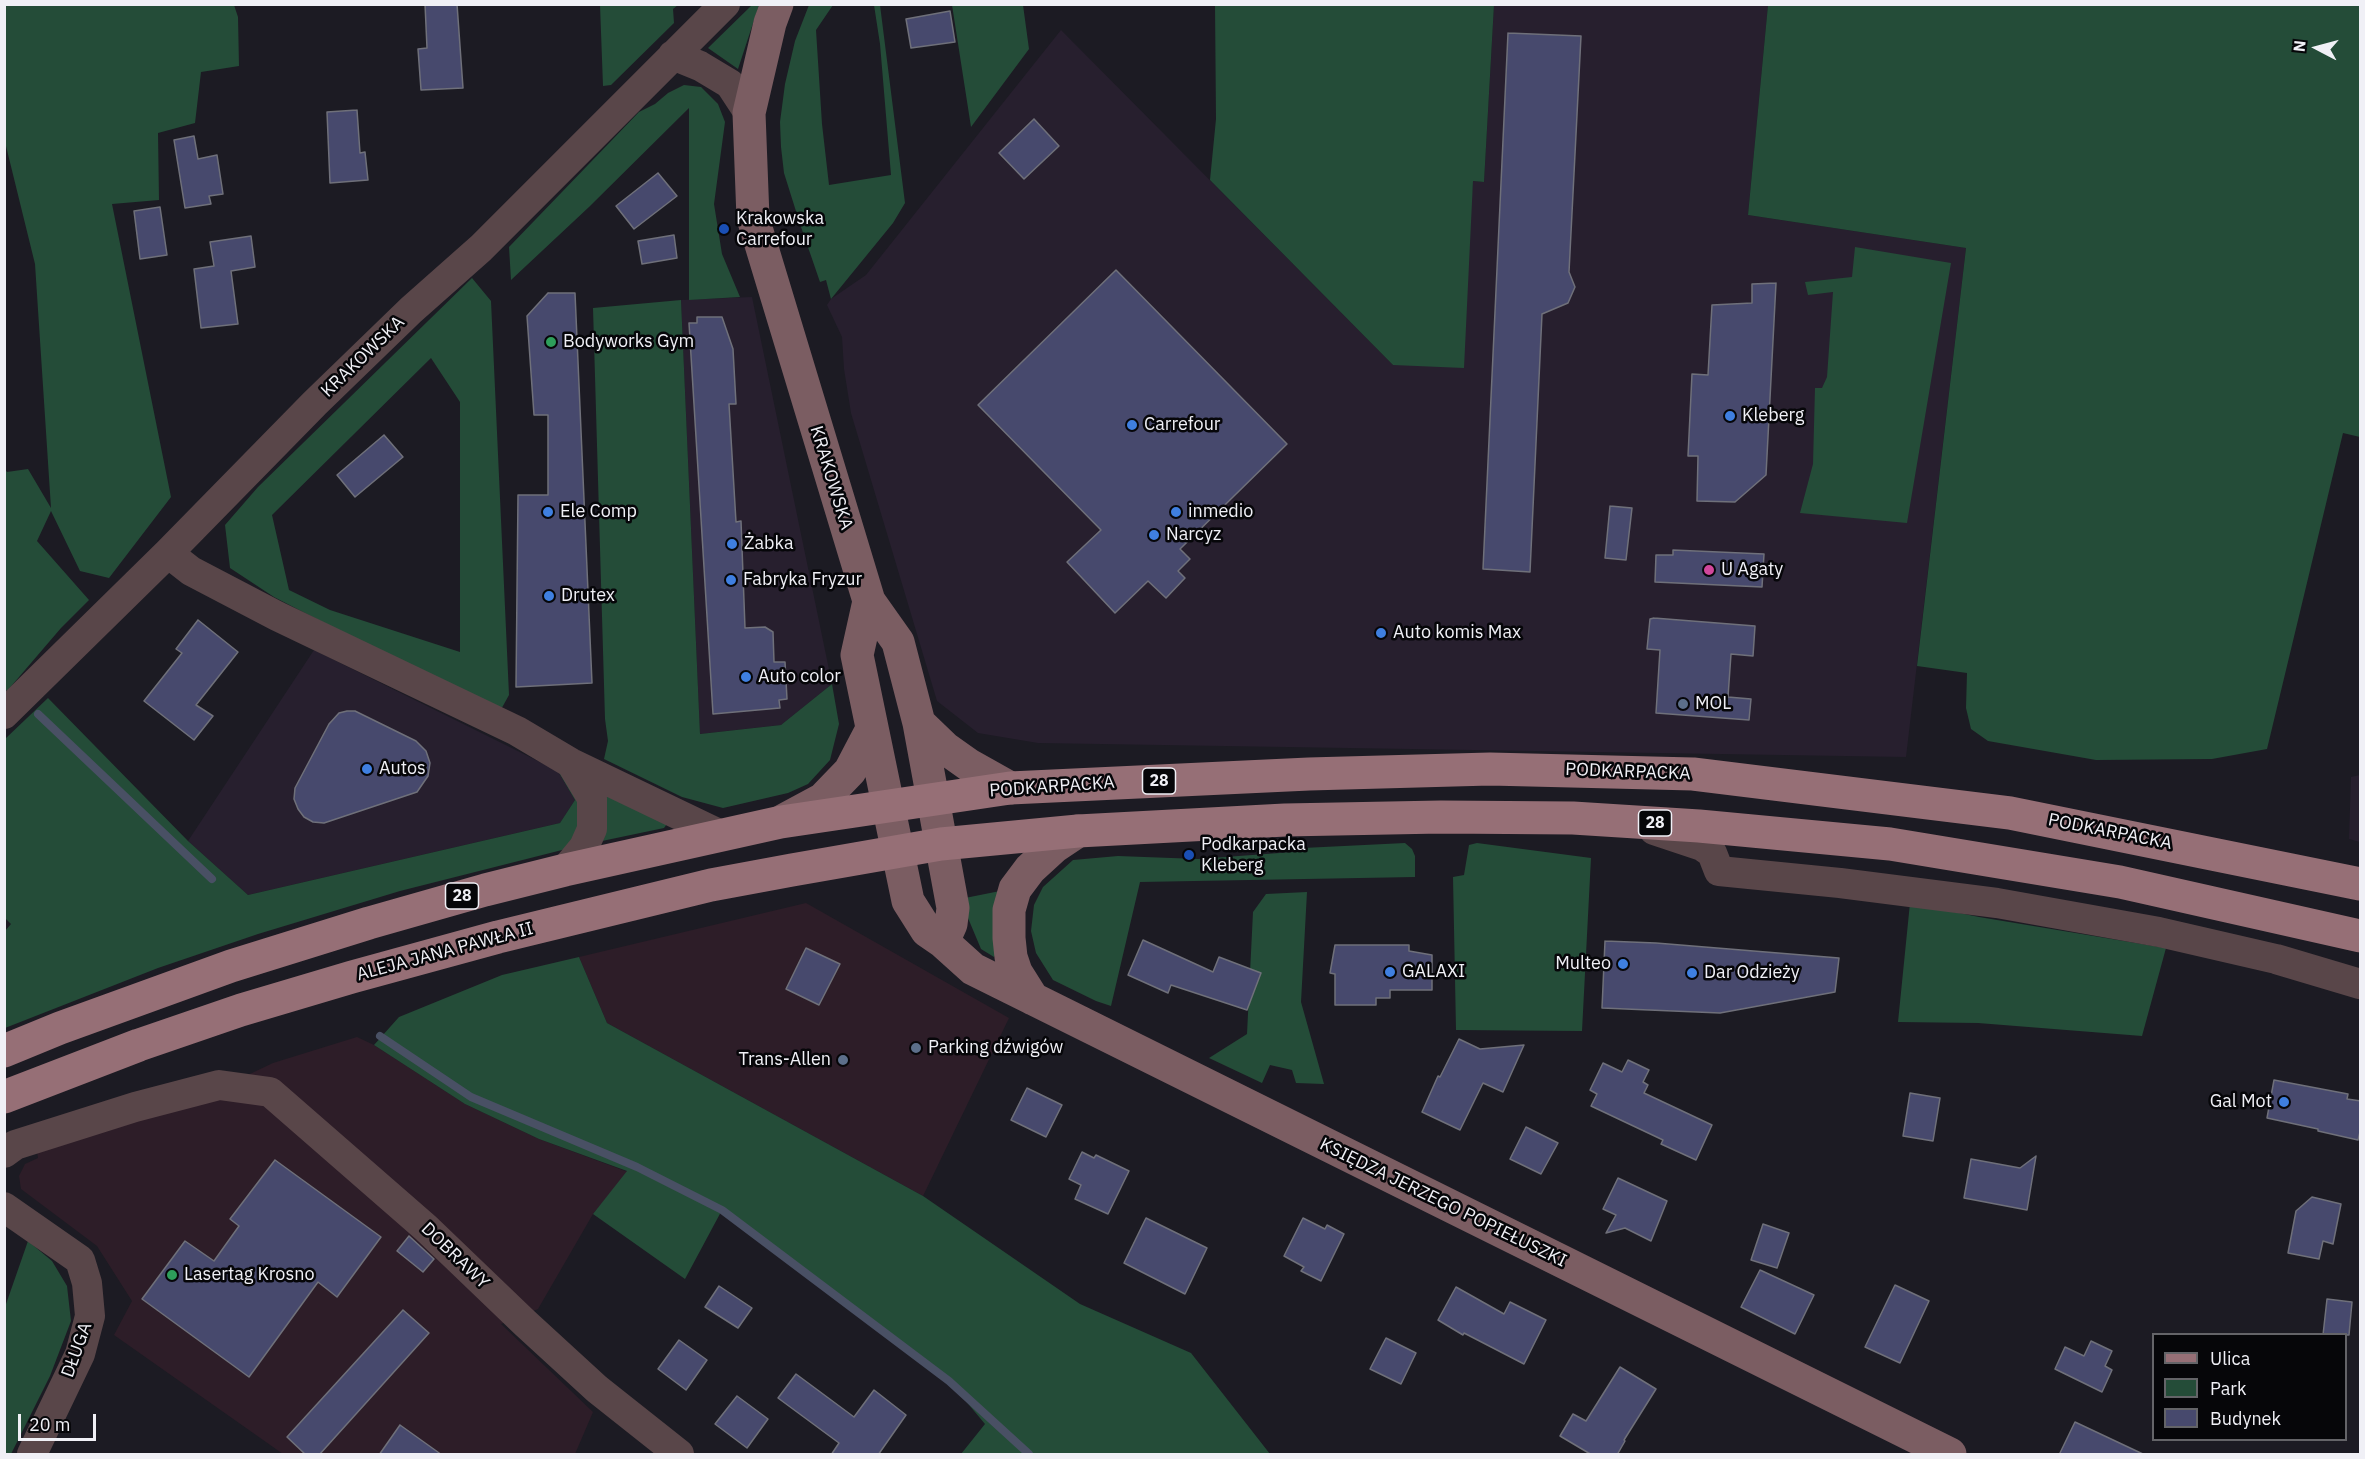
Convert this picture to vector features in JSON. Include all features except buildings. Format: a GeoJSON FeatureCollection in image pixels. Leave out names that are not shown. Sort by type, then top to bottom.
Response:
{"type":"FeatureCollection","features":[{"type":"Feature","properties":{"kind":"main road","name":"PODKARPACKA"},"geometry":{"type":"LineString","coordinates":[[887,805],[1010,788],[1274,775],[1490,769],[1693,774],[2010,813],[2361,884]]}},
{"type":"Feature","properties":{"kind":"main road","name":"28"},"geometry":{"type":"LineString","coordinates":[[4,1052],[60,1028],[231,966],[369,923],[565,870],[782,822],[887,805]]}},
{"type":"Feature","properties":{"kind":"main road","name":"28"},"geometry":{"type":"LineString","coordinates":[[897,851],[940,844],[1078,831],[1285,820],[1441,817],[1573,818],[1890,844],[2120,882],[2361,936]]}},
{"type":"Feature","properties":{"kind":"main road","name":"ALEJA JANA PAWŁA II"},"geometry":{"type":"LineString","coordinates":[[4,1097],[139,1045],[241,1010],[451,949],[711,885],[897,851]]}},
{"type":"Feature","properties":{"kind":"street","name":"KRAKOWSKA"},"geometry":{"type":"LineString","coordinates":[[5,713],[168,553],[315,403],[411,310],[481,248],[726,4]]}},
{"type":"Feature","properties":{"kind":"street","name":"KRAKOWSKA"},"geometry":{"type":"LineString","coordinates":[[777,4],[770,23],[749,113],[753,218],[869,601],[898,642],[919,723],[933,799]]}},
{"type":"Feature","properties":{"kind":"street"},"geometry":{"type":"LineString","coordinates":[[673,55],[700,66],[730,84],[749,113]]}},
{"type":"Feature","properties":{"kind":"street"},"geometry":{"type":"LineString","coordinates":[[168,553],[191,571],[278,616],[516,731],[571,763],[721,835]]}},
{"type":"Feature","properties":{"kind":"street","name":"KRAKOWSKA"},"geometry":{"type":"LineString","coordinates":[[869,601],[857,655],[887,805]]}},
{"type":"Feature","properties":{"kind":"street"},"geometry":{"type":"LineString","coordinates":[[919,723],[945,748],[969,765],[1010,788]]}},
{"type":"Feature","properties":{"kind":"street"},"geometry":{"type":"LineString","coordinates":[[782,822],[823,799],[850,771],[872,729]]}},
{"type":"Feature","properties":{"kind":"street"},"geometry":{"type":"LineString","coordinates":[[565,870],[584,847],[592,829],[592,798],[571,763]]}},
{"type":"Feature","properties":{"kind":"street"},"geometry":{"type":"LineString","coordinates":[[933,799],[953,908],[951,924],[944,942]]}},
{"type":"Feature","properties":{"kind":"street","name":"KSIĘDZA JERZEGO POPIEŁUSZKI"},"geometry":{"type":"LineString","coordinates":[[887,805],[908,901],[927,931],[944,942],[973,969],[1950,1455]]}},
{"type":"Feature","properties":{"kind":"street"},"geometry":{"type":"LineString","coordinates":[[1626,822],[1702,846],[1712,853],[1719,871],[1840,883],[1997,903],[2159,932],[2276,959],[2361,984]]}},
{"type":"Feature","properties":{"kind":"street"},"geometry":{"type":"LineString","coordinates":[[1033,999],[1016,972],[1011,957],[1009,910],[1015,889],[1030,869],[1054,847],[1078,831]]}},
{"type":"Feature","properties":{"kind":"street"},"geometry":{"type":"LineString","coordinates":[[1749,875],[1742,868],[1740,851],[1750,838],[1762,832]]}},
{"type":"Feature","properties":{"kind":"street","name":"DOBRAWY"},"geometry":{"type":"LineString","coordinates":[[4,1152],[15,1145],[135,1107],[219,1085],[270,1092],[426,1228],[597,1389],[679,1455]]}},
{"type":"Feature","properties":{"kind":"street","name":"DŁUGA"},"geometry":{"type":"LineString","coordinates":[[4,1207],[80,1260],[87,1283],[90,1316],[80,1354],[32,1455]]}},
{"type":"Feature","properties":{"kind":"shaded area"},"geometry":{"type":"Polygon","coordinates":[[[1494,5],[1768,5],[1748,215],[1966,248],[1906,757],[1038,743],[978,733],[937,701],[851,413],[842,337],[827,305],[831,299],[866,275],[1061,30],[1393,365],[1469,227],[1473,181],[1484,182],[1494,5]]]}},
{"type":"Feature","properties":{"kind":"shaded area"},"geometry":{"type":"Polygon","coordinates":[[[752,297],[832,684],[781,725],[700,734],[681,300],[752,297]]]}},
{"type":"Feature","properties":{"kind":"shaded area"},"geometry":{"type":"Polygon","coordinates":[[[314,650],[558,771],[575,800],[560,823],[248,895],[188,841],[314,650]]]}},
{"type":"Feature","properties":{"kind":"shaded area"},"geometry":{"type":"Polygon","coordinates":[[[2360,775],[2360,842],[2349,839],[2351,777],[2360,775]]]}},
{"type":"Feature","properties":{"kind":"shaded area"},"geometry":{"type":"Polygon","coordinates":[[[806,903],[1009,1018],[923,1196],[607,1023],[579,957],[806,903]]]}},
{"type":"Feature","properties":{"kind":"shaded area"},"geometry":{"type":"Polygon","coordinates":[[[357,1037],[374,1045],[465,1104],[539,1139],[628,1172],[593,1214],[538,1309],[501,1324],[593,1412],[575,1454],[283,1454],[114,1335],[132,1301],[97,1246],[21,1189],[19,1176],[25,1164],[38,1158],[37,1150],[193,1101],[273,1063],[357,1037]]]}},
{"type":"Feature","properties":{"kind":"green space"},"geometry":{"type":"Polygon","coordinates":[[[5,5],[234,5],[238,17],[239,66],[201,72],[195,123],[158,133],[159,200],[112,204],[171,497],[109,578],[80,571],[51,511],[37,541],[89,600],[61,628],[7,691],[4,688],[4,468],[7,472],[28,469],[51,508],[35,264],[5,142],[5,5]]]}},
{"type":"Feature","properties":{"kind":"green space"},"geometry":{"type":"Polygon","coordinates":[[[600,5],[678,5],[673,9],[674,23],[611,85],[603,86],[600,5]]]}},
{"type":"Feature","properties":{"kind":"green space"},"geometry":{"type":"Polygon","coordinates":[[[752,5],[759,5],[738,69],[708,48],[752,5]]]}},
{"type":"Feature","properties":{"kind":"green space"},"geometry":{"type":"Polygon","coordinates":[[[809,5],[833,5],[816,30],[822,124],[829,185],[891,175],[880,44],[874,5],[880,5],[905,203],[893,223],[831,299],[826,280],[820,282],[800,224],[784,173],[781,147],[780,122],[785,84],[795,41],[809,5]]]}},
{"type":"Feature","properties":{"kind":"green space"},"geometry":{"type":"Polygon","coordinates":[[[952,5],[1023,5],[1029,49],[971,127],[952,5]]]}},
{"type":"Feature","properties":{"kind":"green space"},"geometry":{"type":"Polygon","coordinates":[[[1215,5],[1494,5],[1484,182],[1473,181],[1464,368],[1393,365],[1210,180],[1216,119],[1215,5]]]}},
{"type":"Feature","properties":{"kind":"green space"},"geometry":{"type":"Polygon","coordinates":[[[1768,5],[2360,5],[2360,437],[2343,433],[2267,749],[2212,759],[2096,760],[1988,741],[1971,729],[1966,708],[1967,673],[1917,666],[1966,248],[1748,215],[1768,5]]]}},
{"type":"Feature","properties":{"kind":"green space"},"geometry":{"type":"Polygon","coordinates":[[[684,85],[701,87],[718,104],[725,122],[714,204],[722,254],[740,297],[689,300],[689,108],[511,280],[509,247],[639,112],[684,85]]]}},
{"type":"Feature","properties":{"kind":"green space"},"geometry":{"type":"Polygon","coordinates":[[[1855,247],[1951,263],[1907,523],[1800,513],[1813,464],[1815,388],[1822,388],[1827,377],[1833,292],[1808,295],[1805,282],[1852,277],[1855,247]]]}},
{"type":"Feature","properties":{"kind":"green space"},"geometry":{"type":"Polygon","coordinates":[[[472,278],[491,301],[509,695],[499,713],[274,597],[230,568],[225,525],[258,487],[472,278]],[[431,358],[272,515],[289,590],[330,610],[460,652],[460,402],[431,358]]]}},
{"type":"Feature","properties":{"kind":"green space"},"geometry":{"type":"Polygon","coordinates":[[[681,300],[700,734],[781,725],[832,684],[839,724],[830,760],[808,784],[788,793],[723,808],[682,797],[604,759],[608,741],[605,719],[593,308],[681,300]]]}},
{"type":"Feature","properties":{"kind":"green space"},"geometry":{"type":"Polygon","coordinates":[[[48,698],[188,841],[248,895],[560,823],[575,800],[558,771],[578,788],[581,825],[566,849],[400,891],[258,934],[158,968],[5,1028],[5,931],[11,924],[4,917],[5,739],[48,698]]]}},
{"type":"Feature","properties":{"kind":"green space"},"geometry":{"type":"Polygon","coordinates":[[[602,789],[667,824],[664,828],[602,841],[602,789]]]}},
{"type":"Feature","properties":{"kind":"green space"},"geometry":{"type":"Polygon","coordinates":[[[1405,843],[1412,849],[1415,856],[1415,877],[1140,882],[1111,1006],[1053,980],[1036,953],[1031,931],[1034,905],[1043,887],[1073,860],[1118,856],[1198,859],[1293,852],[1303,848],[1405,843]]]}},
{"type":"Feature","properties":{"kind":"green space"},"geometry":{"type":"Polygon","coordinates":[[[1477,843],[1591,858],[1582,1031],[1456,1030],[1453,877],[1464,875],[1469,845],[1477,843]]]}},
{"type":"Feature","properties":{"kind":"green space"},"geometry":{"type":"Polygon","coordinates":[[[1005,890],[1001,948],[994,957],[981,949],[968,918],[965,898],[1005,890]]]}},
{"type":"Feature","properties":{"kind":"green space"},"geometry":{"type":"Polygon","coordinates":[[[1307,892],[1301,1002],[1324,1084],[1296,1083],[1292,1070],[1270,1065],[1262,1083],[1209,1058],[1247,1034],[1253,912],[1266,894],[1307,892]]]}},
{"type":"Feature","properties":{"kind":"green space"},"geometry":{"type":"Polygon","coordinates":[[[1910,903],[1979,917],[2166,948],[2142,1036],[1978,1023],[1898,1022],[1910,903]]]}},
{"type":"Feature","properties":{"kind":"green space"},"geometry":{"type":"Polygon","coordinates":[[[579,957],[607,1023],[923,1196],[1080,1304],[1191,1353],[1270,1454],[961,1454],[985,1424],[949,1381],[722,1210],[685,1279],[593,1214],[627,1171],[539,1139],[465,1104],[374,1045],[399,1017],[502,975],[579,957]]]}},
{"type":"Feature","properties":{"kind":"green space"},"geometry":{"type":"Polygon","coordinates":[[[28,1241],[52,1261],[67,1286],[71,1321],[50,1376],[11,1454],[5,1454],[5,1307],[28,1241]]]}},
{"type":"Feature","properties":{"kind":"waterway"},"geometry":{"type":"LineString","coordinates":[[38,714],[212,879]]}},
{"type":"Feature","properties":{"kind":"waterway"},"geometry":{"type":"LineString","coordinates":[[380,1036],[471,1097],[637,1167],[722,1210],[949,1381],[1029,1454]]}},
{"type":"Feature","properties":{"kind":"place","name":"Krakowska Carrefour"},"geometry":{"type":"Point","coordinates":[724,229]}},
{"type":"Feature","properties":{"kind":"place","name":"Bodyworks Gym"},"geometry":{"type":"Point","coordinates":[551,342]}},
{"type":"Feature","properties":{"kind":"place","name":"Kleberg"},"geometry":{"type":"Point","coordinates":[1730,416]}},
{"type":"Feature","properties":{"kind":"place","name":"Carrefour"},"geometry":{"type":"Point","coordinates":[1132,425]}},
{"type":"Feature","properties":{"kind":"place","name":"Ele Comp"},"geometry":{"type":"Point","coordinates":[548,512]}},
{"type":"Feature","properties":{"kind":"place","name":"inmedio"},"geometry":{"type":"Point","coordinates":[1176,512]}},
{"type":"Feature","properties":{"kind":"place","name":"Narcyz"},"geometry":{"type":"Point","coordinates":[1154,535]}},
{"type":"Feature","properties":{"kind":"place","name":"Żabka"},"geometry":{"type":"Point","coordinates":[732,544]}},
{"type":"Feature","properties":{"kind":"place","name":"U Agaty"},"geometry":{"type":"Point","coordinates":[1709,570]}},
{"type":"Feature","properties":{"kind":"place","name":"Fabryka Fryzur"},"geometry":{"type":"Point","coordinates":[731,580]}},
{"type":"Feature","properties":{"kind":"place","name":"Drutex"},"geometry":{"type":"Point","coordinates":[549,596]}},
{"type":"Feature","properties":{"kind":"place","name":"Auto komis Max"},"geometry":{"type":"Point","coordinates":[1381,633]}},
{"type":"Feature","properties":{"kind":"place","name":"Auto color"},"geometry":{"type":"Point","coordinates":[746,677]}},
{"type":"Feature","properties":{"kind":"place","name":"MOL"},"geometry":{"type":"Point","coordinates":[1683,704]}},
{"type":"Feature","properties":{"kind":"place","name":"Autos"},"geometry":{"type":"Point","coordinates":[367,769]}},
{"type":"Feature","properties":{"kind":"place","name":"Podkarpacka Kleberg"},"geometry":{"type":"Point","coordinates":[1189,855]}},
{"type":"Feature","properties":{"kind":"place","name":"Multeo"},"geometry":{"type":"Point","coordinates":[1623,964]}},
{"type":"Feature","properties":{"kind":"place","name":"GALAXI"},"geometry":{"type":"Point","coordinates":[1390,972]}},
{"type":"Feature","properties":{"kind":"place","name":"Dar Odzieży"},"geometry":{"type":"Point","coordinates":[1692,973]}},
{"type":"Feature","properties":{"kind":"place","name":"Parking dźwigów"},"geometry":{"type":"Point","coordinates":[916,1048]}},
{"type":"Feature","properties":{"kind":"place","name":"Trans-Allen"},"geometry":{"type":"Point","coordinates":[843,1060]}},
{"type":"Feature","properties":{"kind":"place","name":"Gal Mot"},"geometry":{"type":"Point","coordinates":[2284,1102]}},
{"type":"Feature","properties":{"kind":"place","name":"Lasertag Krosno"},"geometry":{"type":"Point","coordinates":[172,1275]}}]}
